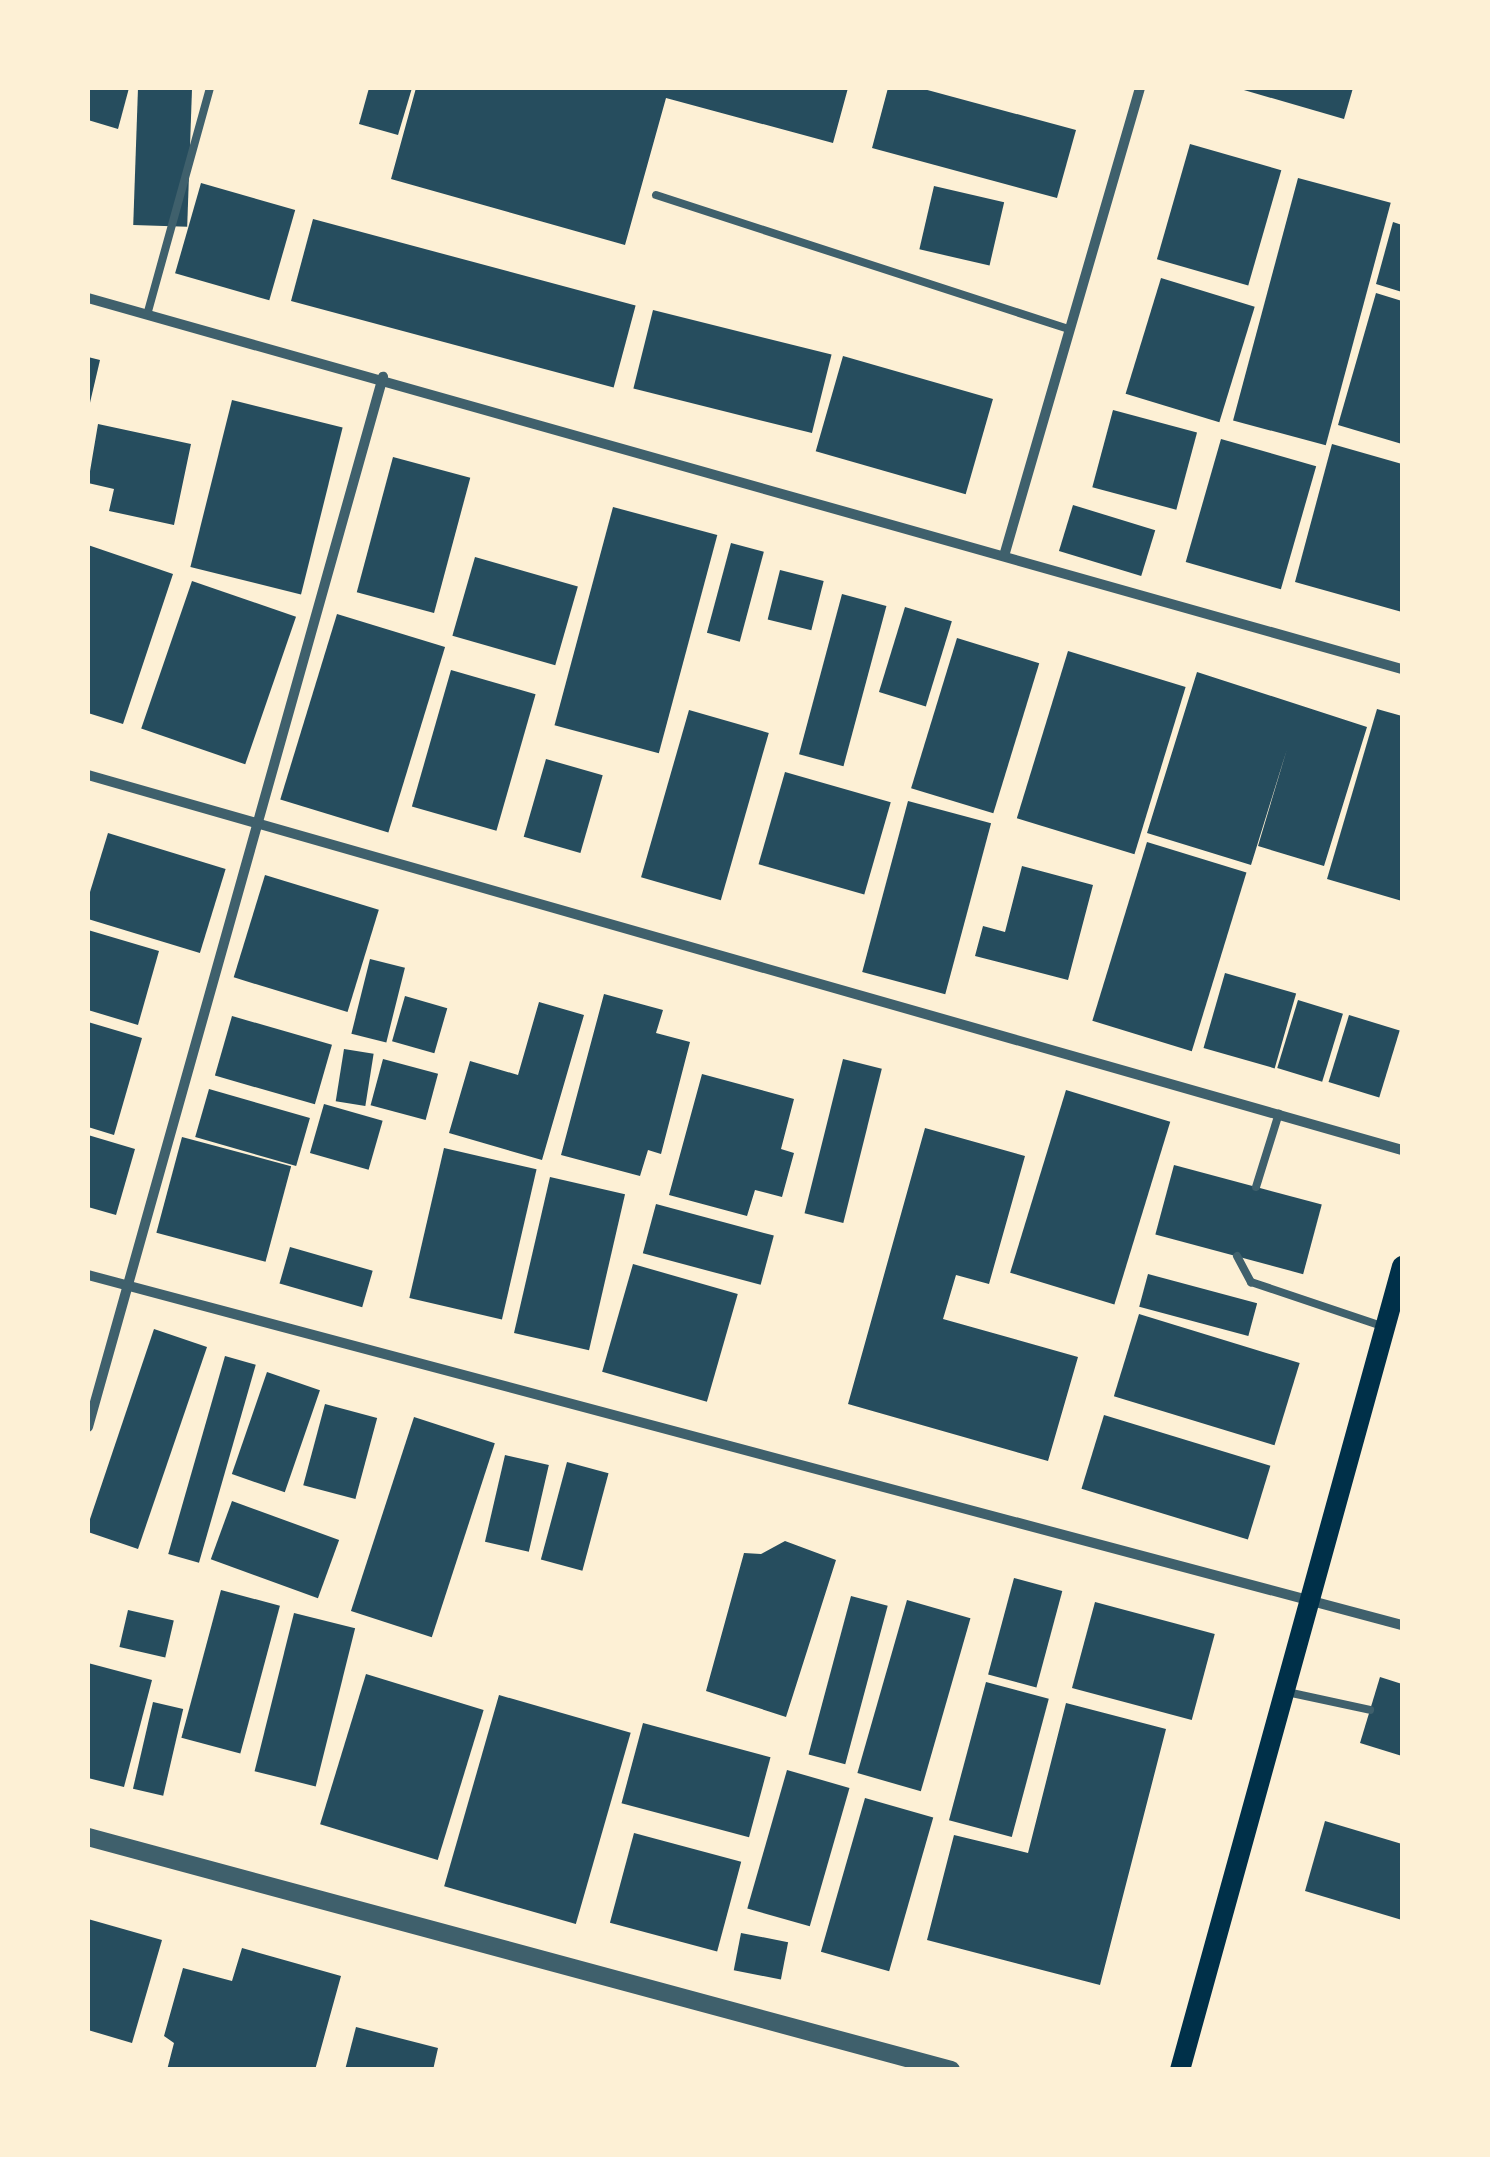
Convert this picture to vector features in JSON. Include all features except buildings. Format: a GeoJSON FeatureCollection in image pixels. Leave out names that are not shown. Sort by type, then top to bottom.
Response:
{"type":"FeatureCollection","features":[{"type":"Feature","properties":{"kind":"main road"},"geometry":{"type":"LineString","coordinates":[[1180,2070],[1402,1266]]}},
{"type":"Feature","properties":{"kind":"street"},"geometry":{"type":"LineString","coordinates":[[1004,556],[1140,88]]}},
{"type":"Feature","properties":{"kind":"street"},"geometry":{"type":"LineString","coordinates":[[88,298],[384,377],[1402,670]]}},
{"type":"Feature","properties":{"kind":"street"},"geometry":{"type":"LineString","coordinates":[[88,1427],[255,821],[384,377]]}},
{"type":"Feature","properties":{"kind":"street"},"geometry":{"type":"LineString","coordinates":[[88,775],[1402,1150]]}},
{"type":"Feature","properties":{"kind":"street"},"geometry":{"type":"LineString","coordinates":[[88,1274],[1402,1625]]}},
{"type":"Feature","properties":{"kind":"street"},"geometry":{"type":"LineString","coordinates":[[88,1837],[951,2070]]}},
{"type":"Feature","properties":{"kind":"lane"},"geometry":{"type":"LineString","coordinates":[[147,314],[210,88]]}},
{"type":"Feature","properties":{"kind":"lane"},"geometry":{"type":"LineString","coordinates":[[656,196],[1068,329]]}},
{"type":"Feature","properties":{"kind":"lane"},"geometry":{"type":"LineString","coordinates":[[1256,1186],[1279,1113]]}},
{"type":"Feature","properties":{"kind":"lane"},"geometry":{"type":"LineString","coordinates":[[1237,1256],[1250,1282],[1386,1327]]}},
{"type":"Feature","properties":{"kind":"lane"},"geometry":{"type":"LineString","coordinates":[[1283,1691],[1370,1710]]}}]}
